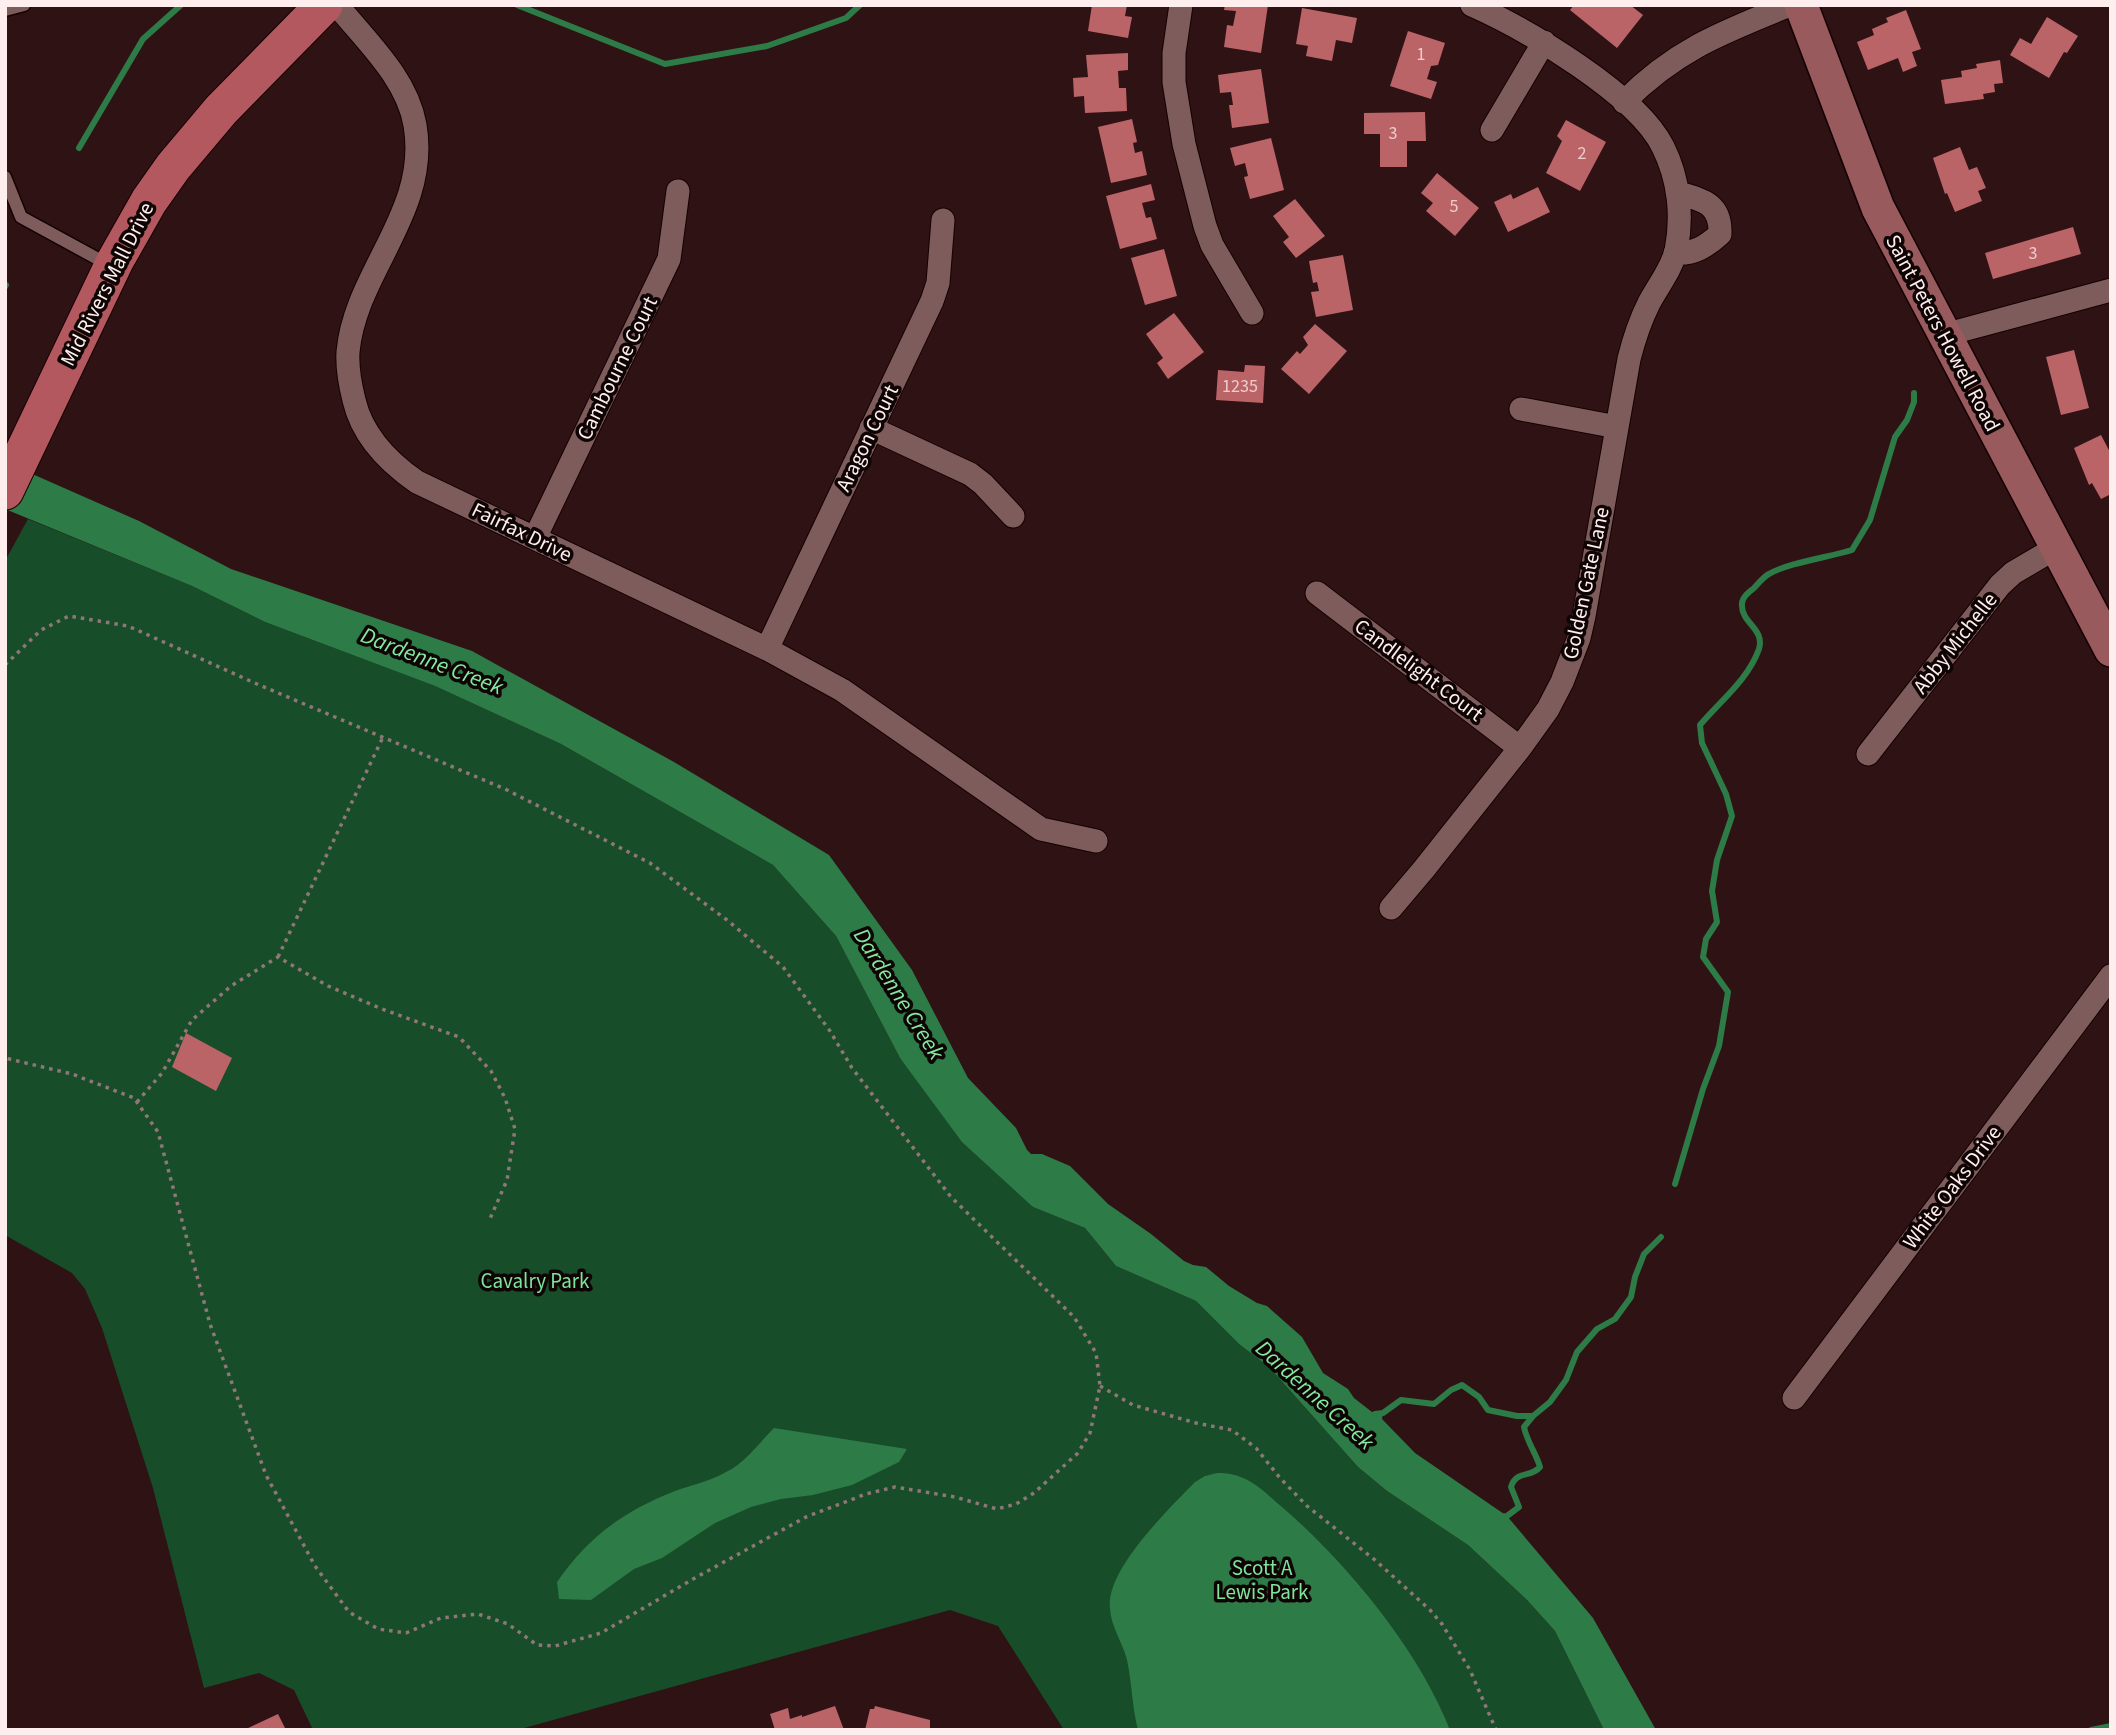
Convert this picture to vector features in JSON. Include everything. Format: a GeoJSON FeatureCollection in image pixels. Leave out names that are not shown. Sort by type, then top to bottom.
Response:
{"type":"FeatureCollection","features":[{"type":"Feature","properties":{"kind":"main road","name":"Mid Rivers Mall Drive"},"geometry":{"type":"LineString","coordinates":[[5,491],[112,267],[149,201],[199,135],[245,83],[324,5]]}},
{"type":"Feature","properties":{"kind":"main road","name":"Saint Peters Howell Road"},"geometry":{"type":"LineString","coordinates":[[1801,5],[1878,208],[2111,650]]}},
{"type":"Feature","properties":{"kind":"street","name":"Fairfax Drive"},"geometry":{"type":"LineString","coordinates":[[337,5],[396,78],[415,122],[417,166],[411,191],[353,327],[348,352],[356,409],[369,436],[386,457],[417,482],[767,649],[842,690],[1041,829],[1096,841]]}},
{"type":"Feature","properties":{"kind":"street"},"geometry":{"type":"LineString","coordinates":[[1181,5],[1174,53],[1174,82],[1184,144],[1212,244],[1252,313]]}},
{"type":"Feature","properties":{"kind":"street","name":"Golden Gate Lane"},"geometry":{"type":"LineString","coordinates":[[1391,908],[1520,748],[1548,709],[1562,682],[1579,638],[1635,336],[1675,253],[1680,214],[1678,193],[1663,146],[1648,125],[1624,102],[1544,42],[1502,18],[1472,5]]}},
{"type":"Feature","properties":{"kind":"street"},"geometry":{"type":"LineString","coordinates":[[1624,102],[1647,78],[1671,60],[1702,43],[1790,5]]}},
{"type":"Feature","properties":{"kind":"street"},"geometry":{"type":"LineString","coordinates":[[1492,130],[1544,42]]}},
{"type":"Feature","properties":{"kind":"street","name":"Cambourne Court"},"geometry":{"type":"LineString","coordinates":[[535,538],[669,259],[678,191]]}},
{"type":"Feature","properties":{"kind":"street"},"geometry":{"type":"LineString","coordinates":[[1675,253],[1686,254],[1720,234],[1721,219],[1712,207],[1701,200],[1678,193]]}},
{"type":"Feature","properties":{"kind":"street","name":"Aragon Court"},"geometry":{"type":"LineString","coordinates":[[767,649],[932,301],[938,283],[943,220]]}},
{"type":"Feature","properties":{"kind":"street"},"geometry":{"type":"LineString","coordinates":[[1944,335],[2111,290]]}},
{"type":"Feature","properties":{"kind":"street"},"geometry":{"type":"LineString","coordinates":[[1521,409],[1617,427]]}},
{"type":"Feature","properties":{"kind":"street"},"geometry":{"type":"LineString","coordinates":[[871,428],[970,474],[1013,516]]}},
{"type":"Feature","properties":{"kind":"street","name":"Abby Michelle"},"geometry":{"type":"LineString","coordinates":[[1867,754],[2000,585],[2013,573],[2057,547]]}},
{"type":"Feature","properties":{"kind":"street","name":"Candlelight Court"},"geometry":{"type":"LineString","coordinates":[[1317,593],[1520,748]]}},
{"type":"Feature","properties":{"kind":"street","name":"White Oaks Drive"},"geometry":{"type":"LineString","coordinates":[[1794,1398],[2111,976]]}},
{"type":"Feature","properties":{"kind":"lane"},"geometry":{"type":"LineString","coordinates":[[5,10],[24,5]]}},
{"type":"Feature","properties":{"kind":"lane"},"geometry":{"type":"LineString","coordinates":[[5,177],[21,216],[112,267]]}},
{"type":"Feature","properties":{"kind":"path"},"geometry":{"type":"LineString","coordinates":[[5,665],[41,630],[69,616],[128,626],[505,789],[650,863],[727,920],[783,967],[830,1031],[852,1068],[951,1197],[1074,1317],[1096,1353],[1100,1386],[1090,1433],[1078,1453],[1034,1493],[1016,1504],[997,1509],[955,1497],[895,1487],[866,1494],[806,1517],[601,1633],[555,1646],[537,1645],[508,1624],[478,1614],[442,1618],[407,1633],[378,1629],[349,1612],[315,1566],[266,1475],[210,1324],[158,1132],[134,1098],[72,1074],[5,1058]]}},
{"type":"Feature","properties":{"kind":"path"},"geometry":{"type":"LineString","coordinates":[[137,1102],[162,1073],[192,1020],[231,986],[278,957],[383,737]]}},
{"type":"Feature","properties":{"kind":"path"},"geometry":{"type":"LineString","coordinates":[[278,957],[328,986],[459,1037],[491,1071],[505,1098],[515,1129],[508,1180],[489,1221]]}},
{"type":"Feature","properties":{"kind":"path"},"geometry":{"type":"LineString","coordinates":[[1100,1386],[1142,1408],[1232,1430],[1256,1448],[1307,1506],[1375,1560],[1442,1624],[1470,1670],[1496,1730]]}},
{"type":"Feature","properties":{"kind":"green space","name":"Cavalry Park"},"geometry":{"type":"Polygon","coordinates":[[[28,519],[192,586],[265,622],[435,686],[561,744],[773,865],[836,936],[900,1058],[1033,1207],[1085,1228],[1116,1266],[1196,1301],[1239,1344],[1269,1367],[1358,1467],[1387,1491],[1468,1545],[1527,1600],[1555,1631],[1604,1730],[1064,1730],[998,1626],[950,1610],[517,1730],[313,1730],[294,1690],[259,1673],[204,1688],[153,1488],[102,1328],[85,1289],[72,1273],[5,1235],[5,561],[28,519]]]}},
{"type":"Feature","properties":{"kind":"water","name":"Dardenne Creek"},"geometry":{"type":"Polygon","coordinates":[[[5,462],[139,521],[231,569],[472,651],[674,762],[829,855],[912,970],[968,1078],[1016,1128],[1027,1150],[1031,1154],[1042,1154],[1070,1166],[1108,1204],[1184,1261],[1206,1267],[1229,1286],[1267,1306],[1302,1337],[1323,1373],[1348,1389],[1354,1398],[1372,1412],[1383,1413],[1382,1419],[1415,1453],[1507,1516],[1593,1618],[1656,1730],[1604,1730],[1555,1631],[1527,1600],[1468,1545],[1387,1491],[1358,1467],[1269,1367],[1239,1344],[1196,1301],[1116,1266],[1085,1228],[1033,1207],[962,1142],[900,1058],[836,936],[773,865],[561,744],[435,686],[265,622],[192,586],[5,509],[5,462]]]}},
{"type":"Feature","properties":{"kind":"water"},"geometry":{"type":"Polygon","coordinates":[[[774,1428],[907,1449],[899,1462],[852,1485],[751,1507],[715,1523],[662,1558],[634,1569],[591,1600],[559,1599],[557,1582],[581,1552],[608,1527],[639,1507],[733,1468],[774,1428]]]}},
{"type":"Feature","properties":{"kind":"water"},"geometry":{"type":"Polygon","coordinates":[[[1217,1473],[1237,1476],[1259,1487],[1331,1554],[1400,1639],[1420,1669],[1450,1730],[1138,1730],[1127,1660],[1111,1616],[1111,1593],[1128,1559],[1155,1524],[1195,1482],[1217,1473]]]}},
{"type":"Feature","properties":{"kind":"building"},"geometry":{"type":"Polygon","coordinates":[[[1092,5],[1127,5],[1125,16],[1132,17],[1128,38],[1088,31],[1092,5]]]}},
{"type":"Feature","properties":{"kind":"building"},"geometry":{"type":"Polygon","coordinates":[[[1225,5],[1268,5],[1261,53],[1224,47],[1227,25],[1233,26],[1236,11],[1224,10],[1225,5]]]}},
{"type":"Feature","properties":{"kind":"building"},"geometry":{"type":"Polygon","coordinates":[[[1574,5],[1630,5],[1643,15],[1617,48],[1570,10],[1574,5]]]}},
{"type":"Feature","properties":{"kind":"building"},"geometry":{"type":"Polygon","coordinates":[[[1302,8],[1357,18],[1352,43],[1336,40],[1332,61],[1306,56],[1308,46],[1296,44],[1302,8]]]}},
{"type":"Feature","properties":{"kind":"building"},"geometry":{"type":"Polygon","coordinates":[[[1906,10],[1921,49],[1912,52],[1917,66],[1903,72],[1898,58],[1868,70],[1857,42],[1874,35],[1872,29],[1888,22],[1886,18],[1906,10]]]}},
{"type":"Feature","properties":{"kind":"building"},"geometry":{"type":"Polygon","coordinates":[[[2047,17],[2078,36],[2067,53],[2064,52],[2049,78],[2010,55],[2020,38],[2031,44],[2047,17]]]}},
{"type":"Feature","properties":{"kind":"building"},"geometry":{"type":"Polygon","coordinates":[[[1408,31],[1445,43],[1438,65],[1431,66],[1427,79],[1437,82],[1431,99],[1390,86],[1408,31]]]}},
{"type":"Feature","properties":{"kind":"building"},"geometry":{"type":"Polygon","coordinates":[[[1128,53],[1128,70],[1118,71],[1119,88],[1126,88],[1127,111],[1085,113],[1084,96],[1074,97],[1073,78],[1088,77],[1086,55],[1128,53]]]}},
{"type":"Feature","properties":{"kind":"building"},"geometry":{"type":"Polygon","coordinates":[[[2000,60],[2003,83],[1994,84],[1995,92],[1983,94],[1984,99],[1945,104],[1941,80],[1962,77],[1961,71],[1977,68],[1976,64],[2000,60]]]}},
{"type":"Feature","properties":{"kind":"building"},"geometry":{"type":"Polygon","coordinates":[[[1261,69],[1269,123],[1232,128],[1229,105],[1233,105],[1231,92],[1220,93],[1218,75],[1261,69]]]}},
{"type":"Feature","properties":{"kind":"building"},"geometry":{"type":"Polygon","coordinates":[[[1425,112],[1426,141],[1407,141],[1407,167],[1380,167],[1380,134],[1364,134],[1364,113],[1425,112]]]}},
{"type":"Feature","properties":{"kind":"building"},"geometry":{"type":"Polygon","coordinates":[[[1132,119],[1137,142],[1133,143],[1135,153],[1142,151],[1147,175],[1111,183],[1098,127],[1132,119]]]}},
{"type":"Feature","properties":{"kind":"building"},"geometry":{"type":"Polygon","coordinates":[[[1566,120],[1606,142],[1580,191],[1546,173],[1562,141],[1557,136],[1566,120]]]}},
{"type":"Feature","properties":{"kind":"building"},"geometry":{"type":"Polygon","coordinates":[[[1271,138],[1284,190],[1250,199],[1244,177],[1248,176],[1245,163],[1235,166],[1230,148],[1271,138]]]}},
{"type":"Feature","properties":{"kind":"building"},"geometry":{"type":"Polygon","coordinates":[[[1960,147],[1969,170],[1977,167],[1986,188],[1978,191],[1982,201],[1955,212],[1947,193],[1945,194],[1933,158],[1960,147]]]}},
{"type":"Feature","properties":{"kind":"building"},"geometry":{"type":"Polygon","coordinates":[[[1437,173],[1479,208],[1455,236],[1426,211],[1433,203],[1421,193],[1437,173]]]}},
{"type":"Feature","properties":{"kind":"building"},"geometry":{"type":"Polygon","coordinates":[[[1151,184],[1155,200],[1142,203],[1146,218],[1151,217],[1157,239],[1120,249],[1106,196],[1151,184]]]}},
{"type":"Feature","properties":{"kind":"building"},"geometry":{"type":"Polygon","coordinates":[[[1538,187],[1550,212],[1508,232],[1494,202],[1511,194],[1513,199],[1538,187]]]}},
{"type":"Feature","properties":{"kind":"building"},"geometry":{"type":"Polygon","coordinates":[[[1295,199],[1325,236],[1296,258],[1283,242],[1289,237],[1273,216],[1295,199]]]}},
{"type":"Feature","properties":{"kind":"building"},"geometry":{"type":"Polygon","coordinates":[[[2073,227],[2081,254],[1993,279],[1985,253],[2073,227]]]}},
{"type":"Feature","properties":{"kind":"building"},"geometry":{"type":"Polygon","coordinates":[[[1164,249],[1177,296],[1145,305],[1131,258],[1164,249]]]}},
{"type":"Feature","properties":{"kind":"building"},"geometry":{"type":"Polygon","coordinates":[[[1343,255],[1353,310],[1316,317],[1311,292],[1319,291],[1317,282],[1313,283],[1309,261],[1343,255]]]}},
{"type":"Feature","properties":{"kind":"building"},"geometry":{"type":"Polygon","coordinates":[[[1174,313],[1204,352],[1168,379],[1157,363],[1163,358],[1146,334],[1174,313]]]}},
{"type":"Feature","properties":{"kind":"building"},"geometry":{"type":"Polygon","coordinates":[[[1315,324],[1347,351],[1309,394],[1281,369],[1297,351],[1300,354],[1308,345],[1303,337],[1315,324]]]}},
{"type":"Feature","properties":{"kind":"building"},"geometry":{"type":"Polygon","coordinates":[[[2074,350],[2089,408],[2061,415],[2046,357],[2074,350]]]}},
{"type":"Feature","properties":{"kind":"building"},"geometry":{"type":"Polygon","coordinates":[[[1245,365],[1265,366],[1263,403],[1216,400],[1218,370],[1244,372],[1245,365]]]}},
{"type":"Feature","properties":{"kind":"building"},"geometry":{"type":"Polygon","coordinates":[[[2101,435],[2111,454],[2111,494],[2101,499],[2092,483],[2089,485],[2074,448],[2101,435]]]}},
{"type":"Feature","properties":{"kind":"building"},"geometry":{"type":"Polygon","coordinates":[[[186,1033],[232,1058],[216,1091],[172,1067],[186,1033]]]}},
{"type":"Feature","properties":{"kind":"building"},"geometry":{"type":"Polygon","coordinates":[[[835,1706],[844,1730],[775,1730],[770,1714],[788,1708],[790,1719],[835,1706]]]}},
{"type":"Feature","properties":{"kind":"building"},"geometry":{"type":"Polygon","coordinates":[[[875,1706],[930,1720],[930,1730],[865,1730],[870,1709],[875,1706]]]}},
{"type":"Feature","properties":{"kind":"building"},"geometry":{"type":"Polygon","coordinates":[[[278,1714],[286,1730],[244,1730],[278,1714]]]}},
{"type":"Feature","properties":{"kind":"waterway"},"geometry":{"type":"LineString","coordinates":[[79,148],[143,39],[181,5]]}},
{"type":"Feature","properties":{"kind":"waterway"},"geometry":{"type":"LineString","coordinates":[[517,5],[665,64],[767,46],[846,18],[860,5]]}},
{"type":"Feature","properties":{"kind":"waterway"},"geometry":{"type":"LineString","coordinates":[[1675,1184],[1703,1089],[1719,1046],[1728,992],[1703,957],[1706,939],[1717,922],[1712,891],[1717,860],[1732,816],[1726,794],[1702,743],[1700,725],[1748,671],[1759,649],[1759,636],[1743,612],[1742,603],[1745,596],[1765,577],[1777,570],[1852,550],[1870,520],[1895,437],[1907,420],[1914,402],[1914,393]]}},
{"type":"Feature","properties":{"kind":"waterway"},"geometry":{"type":"LineString","coordinates":[[1375,1414],[1383,1413],[1401,1400],[1434,1404],[1462,1385],[1479,1397],[1488,1410],[1517,1416],[1533,1416],[1550,1402],[1566,1380],[1577,1352],[1597,1329],[1615,1319],[1631,1297],[1644,1254],[1661,1237]]}},
{"type":"Feature","properties":{"kind":"waterway"},"geometry":{"type":"LineString","coordinates":[[1500,1517],[1507,1516],[1519,1507],[1511,1487],[1516,1478],[1540,1467],[1524,1427],[1533,1416]]}},
{"type":"Feature","properties":{"kind":"waterway"},"geometry":{"type":"LineString","coordinates":[[2091,1730],[2111,1726]]}},
{"type":"Feature","properties":{"kind":"park label","name":"Scott A Lewis Park"},"geometry":{"type":"Point","coordinates":[1262,1580]}}]}
